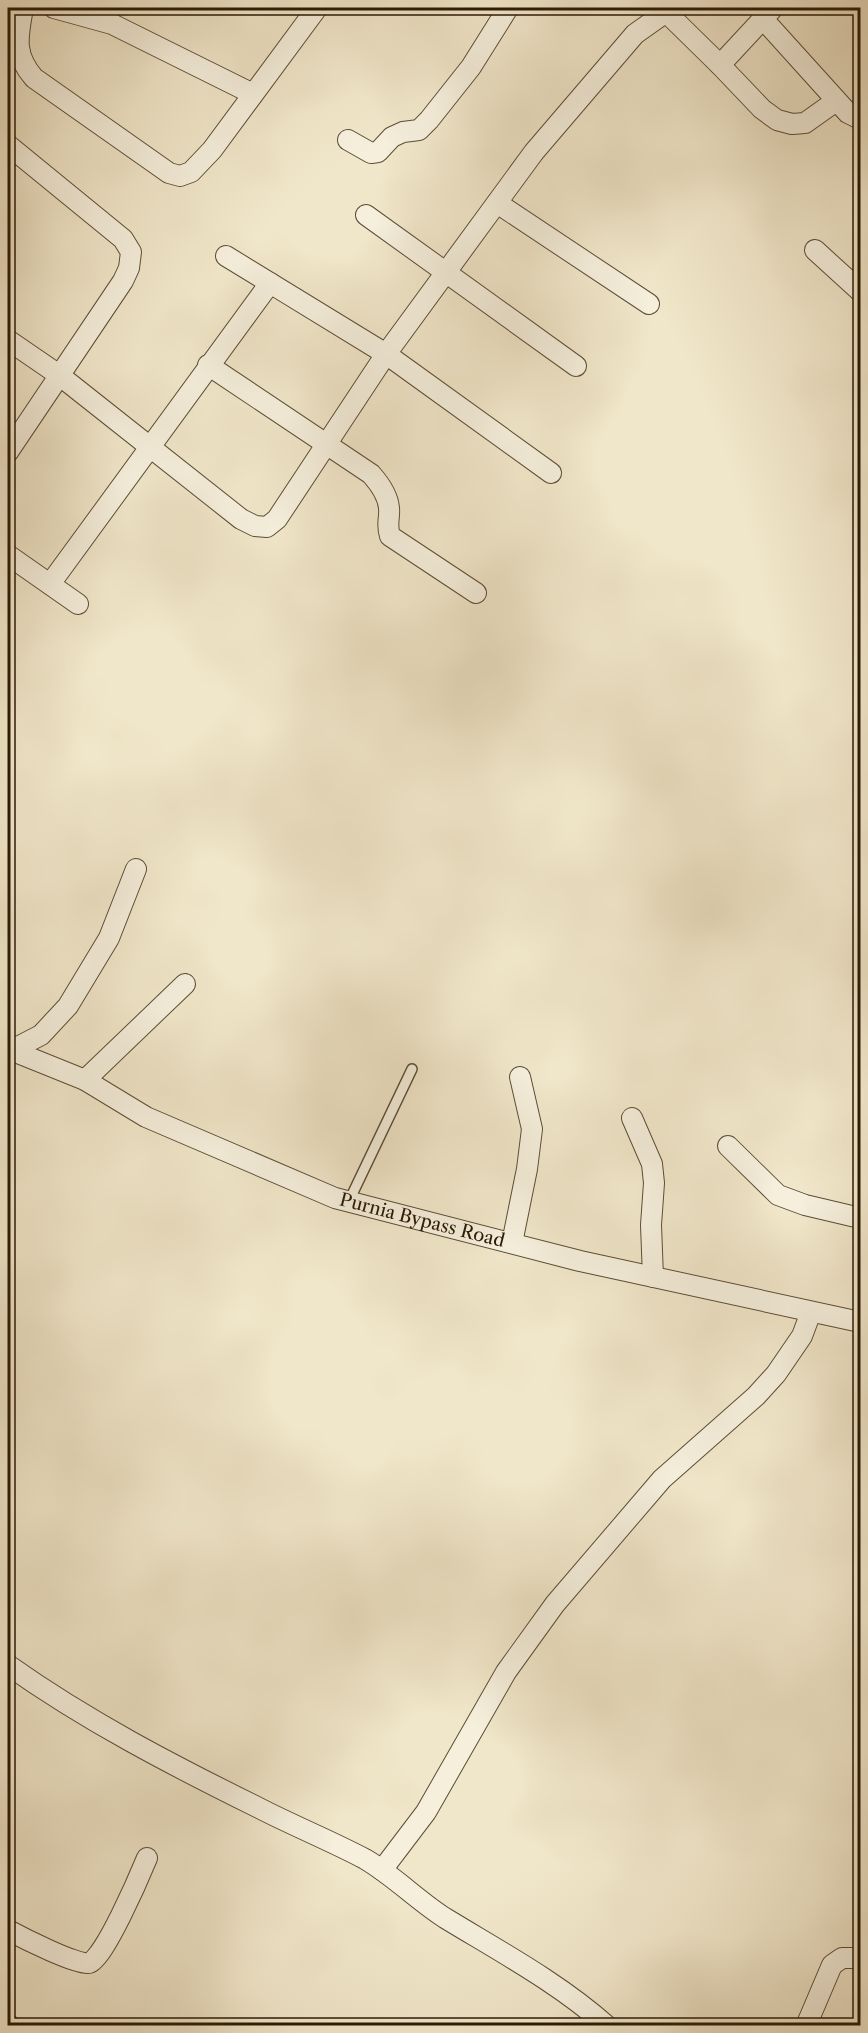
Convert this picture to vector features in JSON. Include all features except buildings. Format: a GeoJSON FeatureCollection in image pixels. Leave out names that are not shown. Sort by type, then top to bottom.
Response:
{"type":"FeatureCollection","features":[{"type":"Feature","properties":{"kind":"street"},"geometry":{"type":"LineString","coordinates":[[23,8],[18,39],[23,66],[34,78],[169,173],[180,176],[191,172],[212,150],[317,8]]}},
{"type":"Feature","properties":{"kind":"street"},"geometry":{"type":"LineString","coordinates":[[54,8],[112,24],[253,94]]}},
{"type":"Feature","properties":{"kind":"street"},"geometry":{"type":"LineString","coordinates":[[348,140],[371,153],[378,152],[399,133],[419,130],[471,67],[508,8]]}},
{"type":"Feature","properties":{"kind":"street"},"geometry":{"type":"LineString","coordinates":[[8,340],[59,375],[241,519],[255,526],[267,527],[277,519],[386,354],[534,152],[636,34],[665,10],[762,109],[777,120],[792,124],[805,123],[836,101]]}},
{"type":"Feature","properties":{"kind":"street"},"geometry":{"type":"LineString","coordinates":[[720,65],[768,13],[836,101],[848,113],[861,119]]}},
{"type":"Feature","properties":{"kind":"street"},"geometry":{"type":"LineString","coordinates":[[8,145],[123,239],[131,252],[129,268],[123,281],[8,452]]}},
{"type":"Feature","properties":{"kind":"street"},"geometry":{"type":"LineString","coordinates":[[497,203],[649,304]]}},
{"type":"Feature","properties":{"kind":"street"},"geometry":{"type":"LineString","coordinates":[[366,215],[576,366]]}},
{"type":"Feature","properties":{"kind":"street"},"geometry":{"type":"LineString","coordinates":[[815,250],[861,291]]}},
{"type":"Feature","properties":{"kind":"street"},"geometry":{"type":"LineString","coordinates":[[226,256],[386,354],[551,473]]}},
{"type":"Feature","properties":{"kind":"street"},"geometry":{"type":"LineString","coordinates":[[50,584],[270,283]]}},
{"type":"Feature","properties":{"kind":"street"},"geometry":{"type":"LineString","coordinates":[[208,365],[371,474],[380,484],[389,507],[387,526],[390,536],[476,593]]}},
{"type":"Feature","properties":{"kind":"street"},"geometry":{"type":"LineString","coordinates":[[8,555],[78,604]]}},
{"type":"Feature","properties":{"kind":"street"},"geometry":{"type":"LineString","coordinates":[[10,1049],[42,1035],[68,1006],[109,938],[136,869]]}},
{"type":"Feature","properties":{"kind":"street"},"geometry":{"type":"LineString","coordinates":[[86,1080],[185,984]]}},
{"type":"Feature","properties":{"kind":"street","name":"Purnia Bypass Road"},"geometry":{"type":"LineString","coordinates":[[10,1049],[86,1080],[146,1117],[335,1198],[580,1261],[861,1322]]}},
{"type":"Feature","properties":{"kind":"street"},"geometry":{"type":"LineString","coordinates":[[512,1243],[527,1169],[532,1129],[520,1077]]}},
{"type":"Feature","properties":{"kind":"street"},"geometry":{"type":"LineString","coordinates":[[632,1118],[652,1164],[654,1183],[651,1225],[653,1277]]}},
{"type":"Feature","properties":{"kind":"street"},"geometry":{"type":"LineString","coordinates":[[728,1146],[778,1195],[797,1203],[861,1218]]}},
{"type":"Feature","properties":{"kind":"street"},"geometry":{"type":"LineString","coordinates":[[382,1870],[426,1812],[506,1672],[555,1604],[662,1479],[756,1396],[776,1374],[802,1336],[811,1312]]}},
{"type":"Feature","properties":{"kind":"street"},"geometry":{"type":"LineString","coordinates":[[8,1665],[65,1704],[142,1749],[382,1870],[443,1917],[504,1953],[607,2025]]}},
{"type":"Feature","properties":{"kind":"street"},"geometry":{"type":"LineString","coordinates":[[8,1930],[73,1960],[92,1962],[112,1931],[147,1858]]}},
{"type":"Feature","properties":{"kind":"street"},"geometry":{"type":"LineString","coordinates":[[806,2025],[832,1965],[842,1958],[861,1958]]}},
{"type":"Feature","properties":{"kind":"lane"},"geometry":{"type":"LineString","coordinates":[[350,1201],[412,1069]]}}]}
